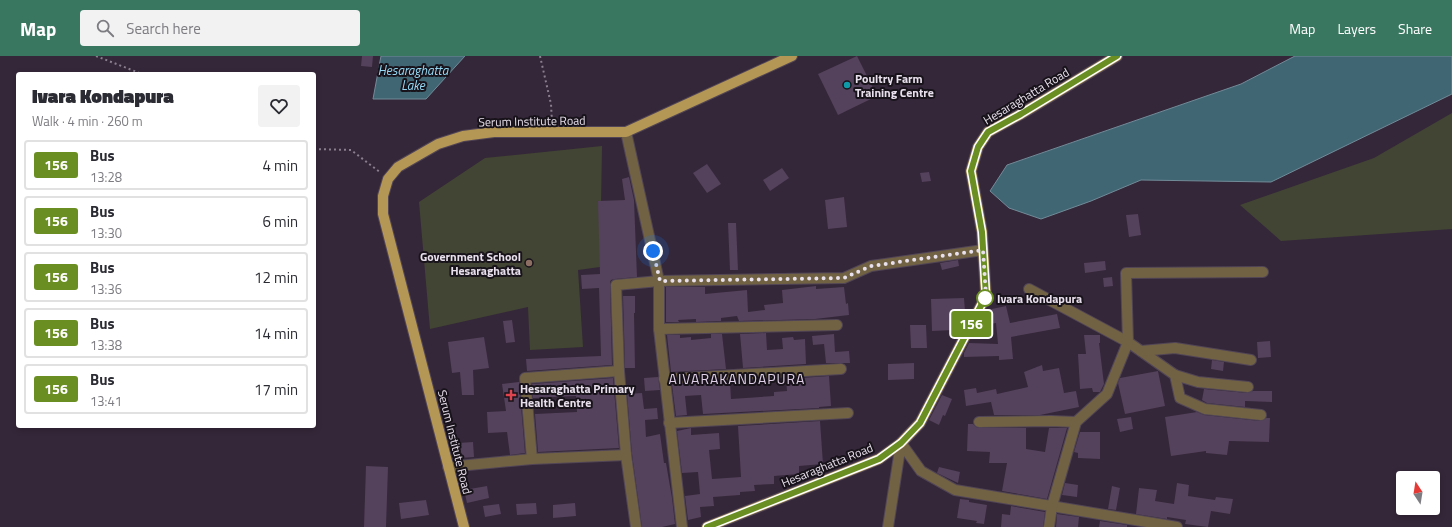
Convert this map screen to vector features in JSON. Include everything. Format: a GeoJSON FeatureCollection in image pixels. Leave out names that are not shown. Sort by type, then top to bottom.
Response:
{"type":"FeatureCollection","features":[{"type":"Feature","properties":{"kind":"main road","name":"Serum Institute Road"},"geometry":{"type":"LineString","coordinates":[[464,527],[383,214],[383,196],[388,179],[398,167],[424,151],[438,144],[463,136],[494,132],[626,132],[792,56]]}},
{"type":"Feature","properties":{"kind":"main road","name":"Hesaraghatta Road"},"geometry":{"type":"LineString","coordinates":[[707,527],[879,459],[901,443],[920,423],[986,296],[982,232],[971,171],[978,147],[988,132],[1021,114],[1117,56]]}},
{"type":"Feature","properties":{"kind":"street"},"geometry":{"type":"LineString","coordinates":[[626,132],[660,281],[659,329],[682,527]]}},
{"type":"Feature","properties":{"kind":"street"},"geometry":{"type":"LineString","coordinates":[[636,527],[626,455],[619,371],[616,285],[660,281],[844,278],[871,266],[983,250]]}},
{"type":"Feature","properties":{"kind":"street"},"geometry":{"type":"LineString","coordinates":[[1049,527],[1052,506],[1076,422],[1107,394],[1128,342],[1126,273],[1263,272]]}},
{"type":"Feature","properties":{"kind":"street"},"geometry":{"type":"LineString","coordinates":[[1029,289],[1128,342],[1175,375],[1198,382],[1248,387]]}},
{"type":"Feature","properties":{"kind":"street"},"geometry":{"type":"LineString","coordinates":[[659,329],[837,324]]}},
{"type":"Feature","properties":{"kind":"street"},"geometry":{"type":"LineString","coordinates":[[1141,351],[1175,348],[1251,360]]}},
{"type":"Feature","properties":{"kind":"street"},"geometry":{"type":"LineString","coordinates":[[664,379],[840,369]]}},
{"type":"Feature","properties":{"kind":"street"},"geometry":{"type":"LineString","coordinates":[[532,459],[524,378],[619,371]]}},
{"type":"Feature","properties":{"kind":"street"},"geometry":{"type":"LineString","coordinates":[[1175,375],[1180,398],[1205,409],[1261,415]]}},
{"type":"Feature","properties":{"kind":"street"},"geometry":{"type":"LineString","coordinates":[[669,423],[848,413]]}},
{"type":"Feature","properties":{"kind":"street"},"geometry":{"type":"LineString","coordinates":[[979,422],[1076,422]]}},
{"type":"Feature","properties":{"kind":"street"},"geometry":{"type":"LineString","coordinates":[[901,443],[921,471],[955,490],[1177,527]]}},
{"type":"Feature","properties":{"kind":"street"},"geometry":{"type":"LineString","coordinates":[[888,527],[901,443]]}},
{"type":"Feature","properties":{"kind":"street"},"geometry":{"type":"LineString","coordinates":[[448,466],[532,459],[626,455]]}},
{"type":"Feature","properties":{"kind":"path"},"geometry":{"type":"LineString","coordinates":[[96,56],[137,72]]}},
{"type":"Feature","properties":{"kind":"path"},"geometry":{"type":"LineString","coordinates":[[540,56],[551,104],[553,132]]}},
{"type":"Feature","properties":{"kind":"path"},"geometry":{"type":"LineString","coordinates":[[316,149],[351,150],[388,179]]}},
{"type":"Feature","properties":{"kind":"green space"},"geometry":{"type":"Polygon","coordinates":[[[1452,113],[1452,229],[1281,241],[1240,205],[1374,158],[1452,113]]]}},
{"type":"Feature","properties":{"kind":"green space","name":"Government School Hesaraghatta"},"geometry":{"type":"Polygon","coordinates":[[[602,146],[600,267],[578,270],[583,347],[530,350],[528,307],[430,329],[419,202],[485,158],[602,146]]]}},
{"type":"Feature","properties":{"kind":"water","name":"Hesaraghatta Lake"},"geometry":{"type":"Polygon","coordinates":[[[381,56],[465,56],[426,99],[373,99],[381,56]]]}},
{"type":"Feature","properties":{"kind":"water"},"geometry":{"type":"Polygon","coordinates":[[[1295,56],[1452,56],[1452,94],[1271,182],[1141,180],[1091,201],[1041,219],[1009,208],[990,191],[1007,165],[1241,84],[1295,56]]]}},
{"type":"Feature","properties":{"kind":"building"},"geometry":{"type":"Polygon","coordinates":[[[362,56],[373,56],[372,67],[361,66],[362,56]]]}},
{"type":"Feature","properties":{"kind":"building","name":"Poultry Farm Training Centre"},"geometry":{"type":"Polygon","coordinates":[[[857,56],[877,96],[838,115],[818,74],[857,56]]]}},
{"type":"Feature","properties":{"kind":"building"},"geometry":{"type":"Polygon","coordinates":[[[707,164],[721,184],[707,193],[693,173],[707,164]]]}},
{"type":"Feature","properties":{"kind":"building"},"geometry":{"type":"Polygon","coordinates":[[[782,168],[789,178],[770,191],[763,180],[782,168]]]}},
{"type":"Feature","properties":{"kind":"building"},"geometry":{"type":"Polygon","coordinates":[[[929,172],[931,181],[922,182],[920,173],[929,172]]]}},
{"type":"Feature","properties":{"kind":"building"},"geometry":{"type":"Polygon","coordinates":[[[629,177],[634,200],[637,277],[615,279],[611,280],[610,282],[612,365],[527,371],[526,359],[601,356],[599,288],[582,289],[581,275],[600,274],[598,201],[625,200],[622,179],[629,177]]]}},
{"type":"Feature","properties":{"kind":"building"},"geometry":{"type":"Polygon","coordinates":[[[844,197],[847,227],[828,229],[825,200],[844,197]]]}},
{"type":"Feature","properties":{"kind":"building"},"geometry":{"type":"Polygon","coordinates":[[[1138,214],[1141,235],[1129,237],[1126,215],[1138,214]]]}},
{"type":"Feature","properties":{"kind":"building"},"geometry":{"type":"Polygon","coordinates":[[[728,223],[736,223],[738,270],[730,270],[728,223]]]}},
{"type":"Feature","properties":{"kind":"building"},"geometry":{"type":"Polygon","coordinates":[[[958,260],[959,266],[942,270],[940,263],[958,260]]]}},
{"type":"Feature","properties":{"kind":"building"},"geometry":{"type":"Polygon","coordinates":[[[1105,261],[1106,270],[1085,273],[1084,263],[1105,261]]]}},
{"type":"Feature","properties":{"kind":"building"},"geometry":{"type":"Polygon","coordinates":[[[1112,277],[1113,286],[1104,287],[1103,278],[1112,277]]]}},
{"type":"Feature","properties":{"kind":"building"},"geometry":{"type":"Polygon","coordinates":[[[816,286],[816,289],[844,287],[849,315],[815,319],[739,321],[737,316],[721,318],[721,321],[696,322],[696,319],[678,320],[679,322],[666,322],[666,287],[705,287],[705,294],[747,290],[748,312],[765,310],[764,305],[783,303],[782,290],[816,286]]]}},
{"type":"Feature","properties":{"kind":"building"},"geometry":{"type":"Polygon","coordinates":[[[623,296],[635,296],[635,368],[625,368],[623,296]]]}},
{"type":"Feature","properties":{"kind":"building"},"geometry":{"type":"Polygon","coordinates":[[[964,298],[965,311],[953,311],[954,330],[932,331],[931,299],[964,298]]]}},
{"type":"Feature","properties":{"kind":"building"},"geometry":{"type":"Polygon","coordinates":[[[1006,306],[1010,323],[1057,314],[1060,328],[1011,337],[1013,359],[999,360],[999,356],[964,357],[964,353],[969,343],[998,344],[996,323],[990,324],[987,310],[1006,306]]]}},
{"type":"Feature","properties":{"kind":"building"},"geometry":{"type":"Polygon","coordinates":[[[512,320],[515,342],[506,343],[503,321],[512,320]]]}},
{"type":"Feature","properties":{"kind":"building"},"geometry":{"type":"Polygon","coordinates":[[[910,325],[926,325],[927,348],[911,348],[910,325]]]}},
{"type":"Feature","properties":{"kind":"building"},"geometry":{"type":"Polygon","coordinates":[[[766,333],[767,350],[783,349],[782,338],[793,337],[794,340],[805,339],[806,364],[743,368],[740,334],[766,333]]]}},
{"type":"Feature","properties":{"kind":"building"},"geometry":{"type":"Polygon","coordinates":[[[711,334],[722,334],[726,369],[671,372],[667,335],[680,335],[680,338],[691,337],[691,340],[711,338],[711,334]]]}},
{"type":"Feature","properties":{"kind":"building"},"geometry":{"type":"Polygon","coordinates":[[[834,334],[835,352],[849,351],[850,363],[826,363],[824,344],[813,345],[812,336],[834,334]]]}},
{"type":"Feature","properties":{"kind":"building"},"geometry":{"type":"Polygon","coordinates":[[[1084,335],[1100,335],[1099,343],[1104,384],[1100,392],[1093,392],[1092,388],[1080,389],[1078,354],[1086,354],[1084,335]]]}},
{"type":"Feature","properties":{"kind":"building"},"geometry":{"type":"Polygon","coordinates":[[[484,337],[489,368],[473,370],[474,395],[462,395],[460,372],[452,373],[448,342],[484,337]]]}},
{"type":"Feature","properties":{"kind":"building"},"geometry":{"type":"Polygon","coordinates":[[[1270,341],[1271,357],[1258,358],[1257,342],[1270,341]]]}},
{"type":"Feature","properties":{"kind":"building"},"geometry":{"type":"Polygon","coordinates":[[[1212,360],[1224,362],[1223,371],[1211,369],[1212,360]]]}},
{"type":"Feature","properties":{"kind":"building"},"geometry":{"type":"Polygon","coordinates":[[[914,363],[914,379],[888,380],[888,364],[914,363]]]}},
{"type":"Feature","properties":{"kind":"building"},"geometry":{"type":"Polygon","coordinates":[[[1042,365],[1043,371],[1059,368],[1064,393],[1076,391],[1079,407],[1040,415],[994,415],[991,402],[966,406],[964,390],[976,388],[977,393],[996,389],[997,394],[1028,387],[1024,372],[1042,365]]]}},
{"type":"Feature","properties":{"kind":"building"},"geometry":{"type":"Polygon","coordinates":[[[1158,371],[1165,406],[1125,414],[1118,383],[1120,378],[1158,371]]]}},
{"type":"Feature","properties":{"kind":"building"},"geometry":{"type":"Polygon","coordinates":[[[829,376],[831,406],[819,408],[703,414],[701,395],[685,396],[687,415],[676,416],[672,385],[730,382],[731,399],[774,396],[774,392],[787,391],[786,379],[829,376]]]}},
{"type":"Feature","properties":{"kind":"building"},"geometry":{"type":"Polygon","coordinates":[[[658,377],[660,390],[645,391],[644,378],[658,377]]]}},
{"type":"Feature","properties":{"kind":"building"},"geometry":{"type":"Polygon","coordinates":[[[613,378],[619,448],[538,452],[535,414],[577,412],[576,396],[533,398],[532,384],[613,378]]]}},
{"type":"Feature","properties":{"kind":"building"},"geometry":{"type":"Polygon","coordinates":[[[519,382],[525,453],[510,455],[507,432],[488,433],[487,412],[506,411],[502,384],[519,382]]]}},
{"type":"Feature","properties":{"kind":"building"},"geometry":{"type":"Polygon","coordinates":[[[1204,389],[1247,393],[1253,391],[1272,391],[1272,402],[1245,401],[1245,407],[1207,403],[1202,400],[1204,389]]]}},
{"type":"Feature","properties":{"kind":"building"},"geometry":{"type":"Polygon","coordinates":[[[642,393],[644,409],[657,408],[658,419],[645,420],[646,437],[660,434],[664,463],[666,463],[672,498],[675,524],[662,527],[642,527],[632,454],[627,394],[642,393]]]}},
{"type":"Feature","properties":{"kind":"building"},"geometry":{"type":"Polygon","coordinates":[[[942,395],[952,399],[945,416],[943,415],[939,425],[929,420],[942,395]]]}},
{"type":"Feature","properties":{"kind":"building"},"geometry":{"type":"Polygon","coordinates":[[[1197,412],[1204,415],[1260,421],[1270,418],[1269,442],[1229,441],[1227,455],[1206,453],[1206,451],[1171,456],[1165,417],[1197,412]]]}},
{"type":"Feature","properties":{"kind":"building"},"geometry":{"type":"Polygon","coordinates":[[[1131,417],[1133,429],[1120,432],[1117,419],[1131,417]]]}},
{"type":"Feature","properties":{"kind":"building"},"geometry":{"type":"Polygon","coordinates":[[[820,421],[823,464],[799,466],[799,474],[774,476],[774,484],[754,485],[755,491],[740,492],[740,495],[713,497],[714,506],[700,507],[701,517],[688,520],[685,496],[700,494],[698,472],[682,473],[677,431],[691,428],[691,435],[719,433],[720,449],[709,450],[712,479],[741,477],[738,426],[820,421]]]}},
{"type":"Feature","properties":{"kind":"building"},"geometry":{"type":"Polygon","coordinates":[[[968,424],[973,424],[979,428],[1026,428],[1026,449],[1045,452],[1049,428],[1067,428],[1047,499],[1002,491],[1007,463],[989,463],[990,452],[967,451],[968,424]]]}},
{"type":"Feature","properties":{"kind":"building"},"geometry":{"type":"Polygon","coordinates":[[[1080,432],[1100,432],[1100,459],[1078,458],[1078,453],[1074,452],[1080,432]]]}},
{"type":"Feature","properties":{"kind":"building"},"geometry":{"type":"Polygon","coordinates":[[[473,442],[474,457],[459,458],[458,443],[473,442]]]}},
{"type":"Feature","properties":{"kind":"building"},"geometry":{"type":"Polygon","coordinates":[[[366,466],[388,467],[386,527],[364,527],[366,466]]]}},
{"type":"Feature","properties":{"kind":"building"},"geometry":{"type":"Polygon","coordinates":[[[939,467],[960,472],[958,483],[937,473],[939,467]]]}},
{"type":"Feature","properties":{"kind":"building"},"geometry":{"type":"Polygon","coordinates":[[[1065,483],[1078,485],[1077,497],[1062,495],[1065,483]]]}},
{"type":"Feature","properties":{"kind":"building"},"geometry":{"type":"Polygon","coordinates":[[[1177,483],[1189,485],[1188,496],[1215,500],[1216,497],[1233,499],[1230,514],[1211,511],[1208,527],[1185,524],[1186,520],[1167,517],[1167,519],[1136,514],[1139,488],[1157,490],[1155,501],[1174,504],[1177,483]]]}},
{"type":"Feature","properties":{"kind":"building"},"geometry":{"type":"Polygon","coordinates":[[[487,486],[489,498],[467,503],[464,490],[487,486]]]}},
{"type":"Feature","properties":{"kind":"building"},"geometry":{"type":"Polygon","coordinates":[[[1112,486],[1120,488],[1116,510],[1108,509],[1112,486]]]}},
{"type":"Feature","properties":{"kind":"building"},"geometry":{"type":"Polygon","coordinates":[[[960,499],[987,505],[984,524],[976,523],[977,521],[957,518],[960,499]]]}},
{"type":"Feature","properties":{"kind":"building"},"geometry":{"type":"Polygon","coordinates":[[[426,500],[429,515],[401,519],[399,503],[426,500]]]}},
{"type":"Feature","properties":{"kind":"building"},"geometry":{"type":"Polygon","coordinates":[[[536,503],[537,514],[517,515],[516,504],[536,503]]]}},
{"type":"Feature","properties":{"kind":"building"},"geometry":{"type":"Polygon","coordinates":[[[575,503],[576,516],[553,518],[553,505],[575,503]]]}},
{"type":"Feature","properties":{"kind":"building"},"geometry":{"type":"Polygon","coordinates":[[[499,504],[501,514],[485,517],[483,506],[499,504]]]}},
{"type":"Feature","properties":{"kind":"building"},"geometry":{"type":"Polygon","coordinates":[[[1011,506],[1045,512],[1043,527],[1001,527],[1002,514],[1010,515],[1011,506]]]}},
{"type":"Feature","properties":{"kind":"building"},"geometry":{"type":"Polygon","coordinates":[[[1057,514],[1079,517],[1078,527],[1056,527],[1057,514]]]}},
{"type":"Feature","properties":{"kind":"building"},"geometry":{"type":"Polygon","coordinates":[[[1100,521],[1127,525],[1127,527],[1099,527],[1100,521]]]}},
{"type":"Feature","properties":{"kind":"bus line","name":"156"},"geometry":{"type":"LineString","coordinates":[[707,527],[879,459],[901,443],[920,423],[986,296],[982,232],[971,171],[978,147],[988,132],[1021,114],[1117,56]]}},
{"type":"Feature","properties":{"kind":"place","name":"Poultry Farm Training Centre"},"geometry":{"type":"Point","coordinates":[847,85]}},
{"type":"Feature","properties":{"kind":"place","name":"Government School Hesaraghatta"},"geometry":{"type":"Point","coordinates":[529,263]}},
{"type":"Feature","properties":{"kind":"place","name":"Ivara Kondapura"},"geometry":{"type":"Point","coordinates":[985,298]}},
{"type":"Feature","properties":{"kind":"place","name":"Hesaraghatta Primary Health Centre"},"geometry":{"type":"Point","coordinates":[511,395]}},
{"type":"Feature","properties":{"kind":"district","name":"AIVARAKANDAPURA"},"geometry":{"type":"Point","coordinates":[737,378]}},
{"type":"Feature","properties":{"kind":"route"},"geometry":{"type":"LineString","coordinates":[[653,251],[660,281],[844,278],[871,266],[983,250],[985,298]]}}]}
